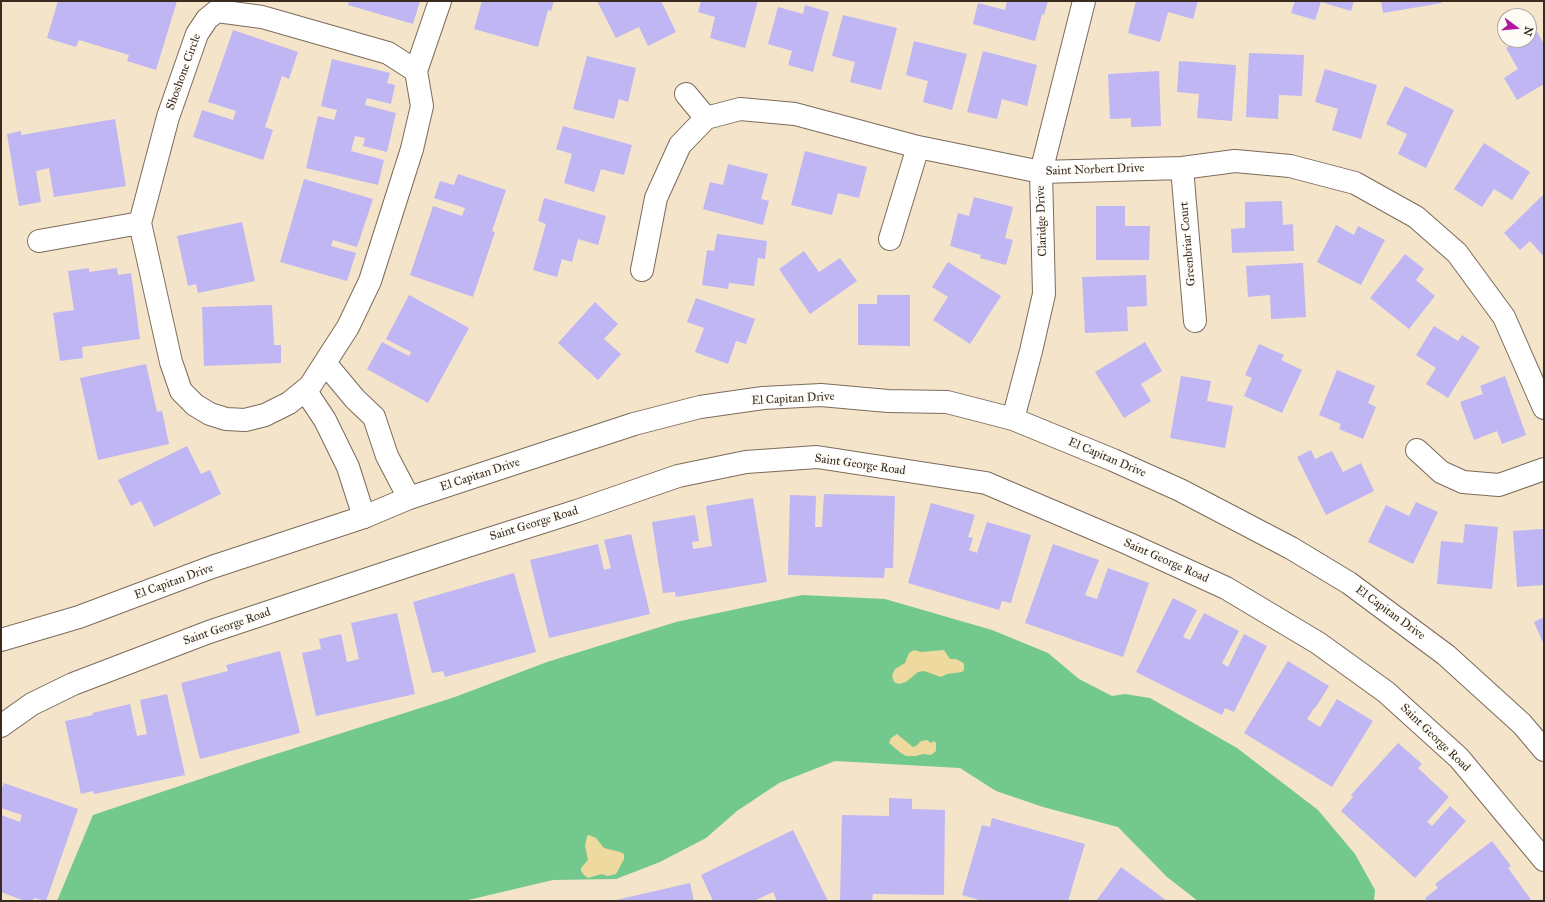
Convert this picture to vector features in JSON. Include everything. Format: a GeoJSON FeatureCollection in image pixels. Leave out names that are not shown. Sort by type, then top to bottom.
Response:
{"type":"FeatureCollection","features":[{"type":"Feature","properties":{"kind":"street"},"geometry":{"type":"LineString","coordinates":[[416,70],[440,1]]}},
{"type":"Feature","properties":{"kind":"street","name":"Claridge Drive"},"geometry":{"type":"LineString","coordinates":[[1013,419],[1044,294],[1041,172],[1084,1]]}},
{"type":"Feature","properties":{"kind":"street","name":"Shoshone Circle"},"geometry":{"type":"LineString","coordinates":[[212,6],[262,17],[388,53],[416,70],[422,106],[412,148],[370,281],[348,327],[310,386],[289,403],[265,415],[245,420],[226,419],[210,414],[195,405],[181,391],[171,362],[140,223],[168,117],[197,34],[207,18],[212,6]]}},
{"type":"Feature","properties":{"kind":"street"},"geometry":{"type":"LineString","coordinates":[[642,270],[656,198],[680,145],[706,118],[686,94]]}},
{"type":"Feature","properties":{"kind":"street","name":"Saint Norbert Drive"},"geometry":{"type":"LineString","coordinates":[[706,118],[740,109],[795,114],[918,147],[1041,172],[1182,168],[1235,161],[1290,166],[1355,183],[1416,217],[1457,253],[1504,317],[1544,408]]}},
{"type":"Feature","properties":{"kind":"street"},"geometry":{"type":"LineString","coordinates":[[890,239],[918,147]]}},
{"type":"Feature","properties":{"kind":"street","name":"Greenbriar Court"},"geometry":{"type":"LineString","coordinates":[[1182,168],[1195,321]]}},
{"type":"Feature","properties":{"kind":"street"},"geometry":{"type":"LineString","coordinates":[[39,241],[140,223]]}},
{"type":"Feature","properties":{"kind":"street"},"geometry":{"type":"LineString","coordinates":[[325,363],[355,399],[374,417],[387,456],[410,498]]}},
{"type":"Feature","properties":{"kind":"street"},"geometry":{"type":"LineString","coordinates":[[305,390],[326,420],[348,467],[364,517]]}},
{"type":"Feature","properties":{"kind":"street","name":"El Capitan Drive"},"geometry":{"type":"LineString","coordinates":[[1,640],[79,617],[212,567],[364,517],[410,498],[634,424],[700,408],[763,398],[821,395],[888,401],[946,402],[1013,419],[1113,460],[1180,490],[1291,548],[1349,583],[1446,654],[1522,724],[1544,750]]}},
{"type":"Feature","properties":{"kind":"street"},"geometry":{"type":"LineString","coordinates":[[1417,450],[1441,472],[1463,482],[1499,485],[1544,469]]}},
{"type":"Feature","properties":{"kind":"street","name":"Saint George Road"},"geometry":{"type":"LineString","coordinates":[[1,726],[32,704],[72,684],[209,632],[464,546],[577,511],[678,476],[746,462],[817,458],[986,483],[1226,588],[1318,642],[1386,692],[1459,758],[1544,860]]}},
{"type":"Feature","properties":{"kind":"green space"},"geometry":{"type":"Polygon","coordinates":[[[802,595],[885,599],[992,630],[1048,653],[1079,679],[1112,696],[1125,694],[1150,698],[1237,748],[1318,810],[1355,854],[1375,890],[1374,901],[1198,901],[1167,877],[1118,827],[1043,807],[996,791],[960,768],[835,761],[779,783],[737,811],[706,838],[660,862],[616,879],[553,880],[464,901],[57,901],[93,815],[254,761],[455,697],[547,662],[676,622],[802,595]]]}},
{"type":"Feature","properties":{"kind":"sand"},"geometry":{"type":"Polygon","coordinates":[[[914,650],[921,652],[944,650],[950,659],[956,659],[964,664],[964,670],[962,672],[947,674],[941,677],[924,671],[918,672],[906,682],[899,684],[894,682],[892,675],[895,669],[905,663],[909,653],[914,650]]]}},
{"type":"Feature","properties":{"kind":"sand"},"geometry":{"type":"Polygon","coordinates":[[[897,734],[913,747],[921,741],[927,740],[931,743],[934,741],[936,743],[936,751],[931,755],[923,754],[906,756],[889,743],[891,738],[897,734]]]}},
{"type":"Feature","properties":{"kind":"sand"},"geometry":{"type":"Polygon","coordinates":[[[589,835],[596,838],[604,848],[624,854],[624,859],[616,874],[607,876],[602,874],[588,878],[581,871],[581,868],[588,860],[585,846],[587,836],[589,835]]]}},
{"type":"Feature","properties":{"kind":"building"},"geometry":{"type":"Polygon","coordinates":[[[58,1],[177,1],[156,70],[127,61],[129,55],[79,40],[76,47],[47,38],[58,1]]]}},
{"type":"Feature","properties":{"kind":"building"},"geometry":{"type":"Polygon","coordinates":[[[349,1],[420,1],[413,24],[348,5],[349,1]]]}},
{"type":"Feature","properties":{"kind":"building"},"geometry":{"type":"Polygon","coordinates":[[[482,1],[554,1],[551,11],[548,10],[538,47],[474,29],[482,1]]]}},
{"type":"Feature","properties":{"kind":"building"},"geometry":{"type":"Polygon","coordinates":[[[597,1],[661,1],[676,32],[648,46],[639,27],[616,38],[597,1]]]}},
{"type":"Feature","properties":{"kind":"building"},"geometry":{"type":"Polygon","coordinates":[[[701,1],[758,1],[745,48],[710,38],[715,17],[698,12],[701,1]]]}},
{"type":"Feature","properties":{"kind":"building"},"geometry":{"type":"Polygon","coordinates":[[[1007,1],[1048,1],[1044,15],[1042,14],[1035,41],[973,24],[978,3],[1005,10],[1007,1]]]}},
{"type":"Feature","properties":{"kind":"building"},"geometry":{"type":"Polygon","coordinates":[[[1136,1],[1198,1],[1193,19],[1168,12],[1160,42],[1128,33],[1136,1]]]}},
{"type":"Feature","properties":{"kind":"building"},"geometry":{"type":"Polygon","coordinates":[[[1295,1],[1354,1],[1351,11],[1321,2],[1315,20],[1291,13],[1295,1]]]}},
{"type":"Feature","properties":{"kind":"building"},"geometry":{"type":"Polygon","coordinates":[[[1381,1],[1442,1],[1442,3],[1383,13],[1381,1]]]}},
{"type":"Feature","properties":{"kind":"building"},"geometry":{"type":"Polygon","coordinates":[[[805,5],[829,12],[813,72],[788,65],[792,51],[768,44],[778,7],[803,14],[805,5]]]}},
{"type":"Feature","properties":{"kind":"building"},"geometry":{"type":"Polygon","coordinates":[[[843,15],[897,28],[881,90],[850,82],[855,62],[832,56],[843,15]]]}},
{"type":"Feature","properties":{"kind":"building"},"geometry":{"type":"Polygon","coordinates":[[[233,30],[298,52],[289,79],[282,76],[265,127],[273,130],[263,160],[193,137],[202,110],[233,120],[236,111],[208,102],[233,30]]]}},
{"type":"Feature","properties":{"kind":"building"},"geometry":{"type":"Polygon","coordinates":[[[1537,32],[1544,44],[1544,84],[1517,100],[1504,78],[1518,69],[1506,48],[1537,48],[1537,32]]]}},
{"type":"Feature","properties":{"kind":"building"},"geometry":{"type":"Polygon","coordinates":[[[914,41],[967,54],[952,110],[923,102],[928,81],[906,75],[914,41]]]}},
{"type":"Feature","properties":{"kind":"building"},"geometry":{"type":"Polygon","coordinates":[[[983,51],[1037,65],[1027,106],[1002,99],[997,119],[967,112],[983,51]]]}},
{"type":"Feature","properties":{"kind":"building"},"geometry":{"type":"Polygon","coordinates":[[[1249,53],[1304,55],[1302,96],[1279,95],[1278,119],[1246,117],[1249,53]]]}},
{"type":"Feature","properties":{"kind":"building"},"geometry":{"type":"Polygon","coordinates":[[[587,56],[636,68],[628,102],[619,99],[614,119],[573,109],[587,56]]]}},
{"type":"Feature","properties":{"kind":"building"},"geometry":{"type":"Polygon","coordinates":[[[332,59],[390,73],[387,83],[395,85],[391,104],[367,98],[365,105],[396,113],[387,152],[363,146],[365,138],[355,136],[351,151],[384,160],[378,185],[306,168],[318,116],[334,120],[337,110],[321,106],[332,59]]]}},
{"type":"Feature","properties":{"kind":"building"},"geometry":{"type":"Polygon","coordinates":[[[1179,61],[1236,65],[1232,121],[1197,118],[1199,94],[1177,92],[1179,61]]]}},
{"type":"Feature","properties":{"kind":"building"},"geometry":{"type":"Polygon","coordinates":[[[1325,69],[1377,85],[1361,139],[1332,130],[1338,109],[1315,102],[1325,69]]]}},
{"type":"Feature","properties":{"kind":"building"},"geometry":{"type":"Polygon","coordinates":[[[1159,71],[1161,126],[1131,127],[1131,118],[1110,119],[1108,74],[1159,71]]]}},
{"type":"Feature","properties":{"kind":"building"},"geometry":{"type":"Polygon","coordinates":[[[1405,86],[1454,110],[1426,168],[1398,154],[1407,134],[1386,124],[1405,86]]]}},
{"type":"Feature","properties":{"kind":"building"},"geometry":{"type":"Polygon","coordinates":[[[115,119],[126,186],[54,197],[49,168],[36,171],[41,202],[19,206],[7,134],[21,131],[21,135],[115,119]]]}},
{"type":"Feature","properties":{"kind":"building"},"geometry":{"type":"Polygon","coordinates":[[[563,126],[632,145],[624,175],[601,169],[594,192],[564,183],[572,154],[556,149],[563,126]]]}},
{"type":"Feature","properties":{"kind":"building"},"geometry":{"type":"Polygon","coordinates":[[[1484,143],[1530,172],[1512,200],[1494,189],[1482,207],[1454,189],[1484,143]]]}},
{"type":"Feature","properties":{"kind":"building"},"geometry":{"type":"Polygon","coordinates":[[[805,151],[867,167],[859,198],[838,193],[832,215],[791,205],[805,151]]]}},
{"type":"Feature","properties":{"kind":"building"},"geometry":{"type":"Polygon","coordinates":[[[728,164],[768,174],[761,199],[769,201],[763,225],[703,209],[710,182],[723,185],[728,164]]]}},
{"type":"Feature","properties":{"kind":"building"},"geometry":{"type":"Polygon","coordinates":[[[458,174],[506,190],[492,231],[495,232],[473,297],[410,275],[433,206],[462,216],[465,208],[434,198],[440,181],[454,185],[458,174]]]}},
{"type":"Feature","properties":{"kind":"building"},"geometry":{"type":"Polygon","coordinates":[[[304,179],[373,199],[357,247],[333,240],[331,246],[356,253],[347,281],[280,262],[304,179]]]}},
{"type":"Feature","properties":{"kind":"building"},"geometry":{"type":"Polygon","coordinates":[[[1544,194],[1544,257],[1530,241],[1520,250],[1504,233],[1544,194]]]}},
{"type":"Feature","properties":{"kind":"building"},"geometry":{"type":"Polygon","coordinates":[[[974,197],[1013,207],[1005,238],[1013,240],[1006,265],[980,258],[981,255],[950,246],[958,213],[969,216],[974,197]]]}},
{"type":"Feature","properties":{"kind":"building"},"geometry":{"type":"Polygon","coordinates":[[[544,198],[606,216],[598,245],[578,239],[572,262],[562,259],[557,277],[533,270],[546,224],[538,221],[544,198]]]}},
{"type":"Feature","properties":{"kind":"building"},"geometry":{"type":"Polygon","coordinates":[[[1282,201],[1283,225],[1293,224],[1294,251],[1232,253],[1231,229],[1245,228],[1245,202],[1282,201]]]}},
{"type":"Feature","properties":{"kind":"building"},"geometry":{"type":"Polygon","coordinates":[[[1096,206],[1125,206],[1125,226],[1150,226],[1149,260],[1096,260],[1096,206]]]}},
{"type":"Feature","properties":{"kind":"building"},"geometry":{"type":"Polygon","coordinates":[[[242,222],[255,281],[198,293],[196,284],[188,286],[177,236],[242,222]]]}},
{"type":"Feature","properties":{"kind":"building"},"geometry":{"type":"Polygon","coordinates":[[[1336,225],[1354,235],[1358,226],[1385,240],[1361,285],[1317,262],[1336,225]]]}},
{"type":"Feature","properties":{"kind":"building"},"geometry":{"type":"Polygon","coordinates":[[[717,234],[767,241],[765,259],[758,258],[754,286],[729,283],[728,289],[702,285],[707,250],[714,251],[717,234]]]}},
{"type":"Feature","properties":{"kind":"building"},"geometry":{"type":"Polygon","coordinates":[[[804,251],[819,272],[840,258],[857,281],[810,314],[779,269],[804,251]]]}},
{"type":"Feature","properties":{"kind":"building"},"geometry":{"type":"Polygon","coordinates":[[[1405,254],[1424,269],[1416,280],[1435,296],[1409,329],[1370,298],[1405,254]]]}},
{"type":"Feature","properties":{"kind":"building"},"geometry":{"type":"Polygon","coordinates":[[[948,262],[1001,296],[970,344],[933,320],[948,297],[932,287],[948,262]]]}},
{"type":"Feature","properties":{"kind":"building"},"geometry":{"type":"Polygon","coordinates":[[[1303,263],[1306,317],[1271,319],[1270,295],[1248,297],[1246,266],[1303,263]]]}},
{"type":"Feature","properties":{"kind":"building"},"geometry":{"type":"Polygon","coordinates":[[[89,268],[89,272],[117,268],[118,275],[131,273],[140,339],[82,347],[83,358],[60,361],[53,313],[74,310],[68,271],[89,268]]]}},
{"type":"Feature","properties":{"kind":"building"},"geometry":{"type":"Polygon","coordinates":[[[1146,275],[1147,306],[1127,307],[1128,331],[1085,333],[1082,277],[1146,275]]]}},
{"type":"Feature","properties":{"kind":"building"},"geometry":{"type":"Polygon","coordinates":[[[409,295],[469,328],[428,403],[367,369],[382,342],[409,356],[411,352],[386,339],[409,295]]]}},
{"type":"Feature","properties":{"kind":"building"},"geometry":{"type":"Polygon","coordinates":[[[877,295],[910,295],[910,346],[858,345],[858,304],[877,304],[877,295]]]}},
{"type":"Feature","properties":{"kind":"building"},"geometry":{"type":"Polygon","coordinates":[[[696,298],[755,319],[746,344],[736,341],[728,364],[695,352],[704,328],[687,322],[696,298]]]}},
{"type":"Feature","properties":{"kind":"building"},"geometry":{"type":"Polygon","coordinates":[[[595,302],[618,324],[604,339],[621,354],[598,380],[558,343],[595,302]]]}},
{"type":"Feature","properties":{"kind":"building"},"geometry":{"type":"Polygon","coordinates":[[[272,305],[274,345],[281,345],[281,363],[204,366],[202,307],[272,305]]]}},
{"type":"Feature","properties":{"kind":"building"},"geometry":{"type":"Polygon","coordinates":[[[1434,326],[1458,341],[1462,335],[1480,347],[1448,398],[1426,384],[1436,368],[1416,355],[1434,326]]]}},
{"type":"Feature","properties":{"kind":"building"},"geometry":{"type":"Polygon","coordinates":[[[1145,342],[1162,371],[1141,384],[1151,401],[1124,418],[1095,372],[1145,342]]]}},
{"type":"Feature","properties":{"kind":"building"},"geometry":{"type":"Polygon","coordinates":[[[1259,344],[1284,355],[1281,360],[1302,370],[1282,413],[1244,396],[1252,378],[1245,375],[1259,344]]]}},
{"type":"Feature","properties":{"kind":"building"},"geometry":{"type":"Polygon","coordinates":[[[146,364],[157,412],[162,411],[169,444],[98,460],[80,378],[146,364]]]}},
{"type":"Feature","properties":{"kind":"building"},"geometry":{"type":"Polygon","coordinates":[[[1337,370],[1375,386],[1368,403],[1376,407],[1363,439],[1339,429],[1341,424],[1319,415],[1337,370]]]}},
{"type":"Feature","properties":{"kind":"building"},"geometry":{"type":"Polygon","coordinates":[[[1181,376],[1211,381],[1207,401],[1233,406],[1225,448],[1170,438],[1181,376]]]}},
{"type":"Feature","properties":{"kind":"building"},"geometry":{"type":"Polygon","coordinates":[[[1505,376],[1526,435],[1502,444],[1497,431],[1474,440],[1460,402],[1483,394],[1480,386],[1505,376]]]}},
{"type":"Feature","properties":{"kind":"building"},"geometry":{"type":"Polygon","coordinates":[[[187,446],[201,474],[210,470],[221,494],[154,527],[141,501],[131,506],[118,480],[187,446]]]}},
{"type":"Feature","properties":{"kind":"building"},"geometry":{"type":"Polygon","coordinates":[[[1311,450],[1315,459],[1332,451],[1343,472],[1361,463],[1374,491],[1326,515],[1297,457],[1311,450]]]}},
{"type":"Feature","properties":{"kind":"building"},"geometry":{"type":"Polygon","coordinates":[[[824,494],[895,496],[893,568],[885,568],[884,578],[788,575],[790,495],[816,496],[815,527],[822,527],[824,494]]]}},
{"type":"Feature","properties":{"kind":"building"},"geometry":{"type":"Polygon","coordinates":[[[753,498],[767,582],[676,597],[675,592],[663,593],[652,522],[695,515],[699,541],[692,542],[693,549],[712,546],[706,506],[753,498]]]}},
{"type":"Feature","properties":{"kind":"building"},"geometry":{"type":"Polygon","coordinates":[[[1416,502],[1438,512],[1413,564],[1368,542],[1386,505],[1409,516],[1416,502]]]}},
{"type":"Feature","properties":{"kind":"building"},"geometry":{"type":"Polygon","coordinates":[[[931,503],[975,515],[968,537],[973,538],[969,550],[977,553],[987,522],[1031,535],[1011,603],[1002,601],[999,610],[908,583],[931,503]]]}},
{"type":"Feature","properties":{"kind":"building"},"geometry":{"type":"Polygon","coordinates":[[[1465,524],[1498,527],[1492,589],[1437,584],[1441,541],[1463,543],[1465,524]]]}},
{"type":"Feature","properties":{"kind":"building"},"geometry":{"type":"Polygon","coordinates":[[[1543,529],[1544,585],[1517,587],[1513,531],[1543,529]]]}},
{"type":"Feature","properties":{"kind":"building"},"geometry":{"type":"Polygon","coordinates":[[[631,534],[650,614],[549,638],[530,560],[598,544],[604,570],[611,568],[604,540],[631,534]]]}},
{"type":"Feature","properties":{"kind":"building"},"geometry":{"type":"Polygon","coordinates":[[[1053,544],[1099,560],[1085,595],[1097,599],[1108,568],[1149,583],[1123,657],[1025,623],[1053,544]]]}},
{"type":"Feature","properties":{"kind":"building"},"geometry":{"type":"Polygon","coordinates":[[[514,573],[536,652],[445,677],[443,671],[432,673],[413,602],[514,573]]]}},
{"type":"Feature","properties":{"kind":"building"},"geometry":{"type":"Polygon","coordinates":[[[1173,598],[1197,610],[1183,637],[1190,640],[1204,613],[1239,631],[1222,663],[1228,667],[1244,634],[1267,646],[1234,712],[1225,708],[1222,715],[1136,672],[1173,598]]]}},
{"type":"Feature","properties":{"kind":"building"},"geometry":{"type":"Polygon","coordinates":[[[397,613],[415,694],[316,716],[302,653],[321,649],[319,639],[341,634],[347,662],[359,659],[351,623],[397,613]]]}},
{"type":"Feature","properties":{"kind":"building"},"geometry":{"type":"Polygon","coordinates":[[[1544,617],[1544,645],[1534,622],[1544,617]]]}},
{"type":"Feature","properties":{"kind":"building"},"geometry":{"type":"Polygon","coordinates":[[[280,651],[300,733],[200,759],[181,683],[228,671],[226,665],[280,651]]]}},
{"type":"Feature","properties":{"kind":"building"},"geometry":{"type":"Polygon","coordinates":[[[1288,661],[1329,686],[1307,719],[1320,727],[1337,699],[1373,721],[1332,787],[1244,733],[1288,661]]]}},
{"type":"Feature","properties":{"kind":"building"},"geometry":{"type":"Polygon","coordinates":[[[167,694],[185,775],[94,794],[93,791],[81,794],[65,721],[93,715],[92,713],[130,704],[137,736],[147,734],[140,700],[167,694]]]}},
{"type":"Feature","properties":{"kind":"building"},"geometry":{"type":"Polygon","coordinates":[[[1398,743],[1422,764],[1418,768],[1449,797],[1427,822],[1432,826],[1450,806],[1466,821],[1415,878],[1341,811],[1353,797],[1351,795],[1398,743]]]}},
{"type":"Feature","properties":{"kind":"building"},"geometry":{"type":"Polygon","coordinates":[[[4,783],[78,809],[46,901],[34,898],[32,901],[25,901],[1,892],[1,815],[20,822],[22,815],[1,808],[1,790],[4,783]]]}},
{"type":"Feature","properties":{"kind":"building"},"geometry":{"type":"Polygon","coordinates":[[[889,798],[912,799],[912,809],[945,810],[944,895],[873,894],[872,901],[840,901],[842,815],[889,816],[889,798]]]}},
{"type":"Feature","properties":{"kind":"building"},"geometry":{"type":"Polygon","coordinates":[[[992,818],[1085,844],[1068,901],[983,901],[962,895],[982,825],[990,827],[992,818]]]}},
{"type":"Feature","properties":{"kind":"building"},"geometry":{"type":"Polygon","coordinates":[[[793,830],[828,901],[777,901],[773,892],[754,901],[713,901],[701,875],[793,830]]]}},
{"type":"Feature","properties":{"kind":"building"},"geometry":{"type":"Polygon","coordinates":[[[1492,841],[1511,866],[1508,868],[1532,901],[1427,901],[1425,898],[1438,888],[1435,884],[1492,841]]]}},
{"type":"Feature","properties":{"kind":"building"},"geometry":{"type":"Polygon","coordinates":[[[1121,867],[1167,901],[1096,901],[1121,867]]]}},
{"type":"Feature","properties":{"kind":"building"},"geometry":{"type":"Polygon","coordinates":[[[690,883],[694,901],[616,901],[616,900],[690,883]]]}}]}
